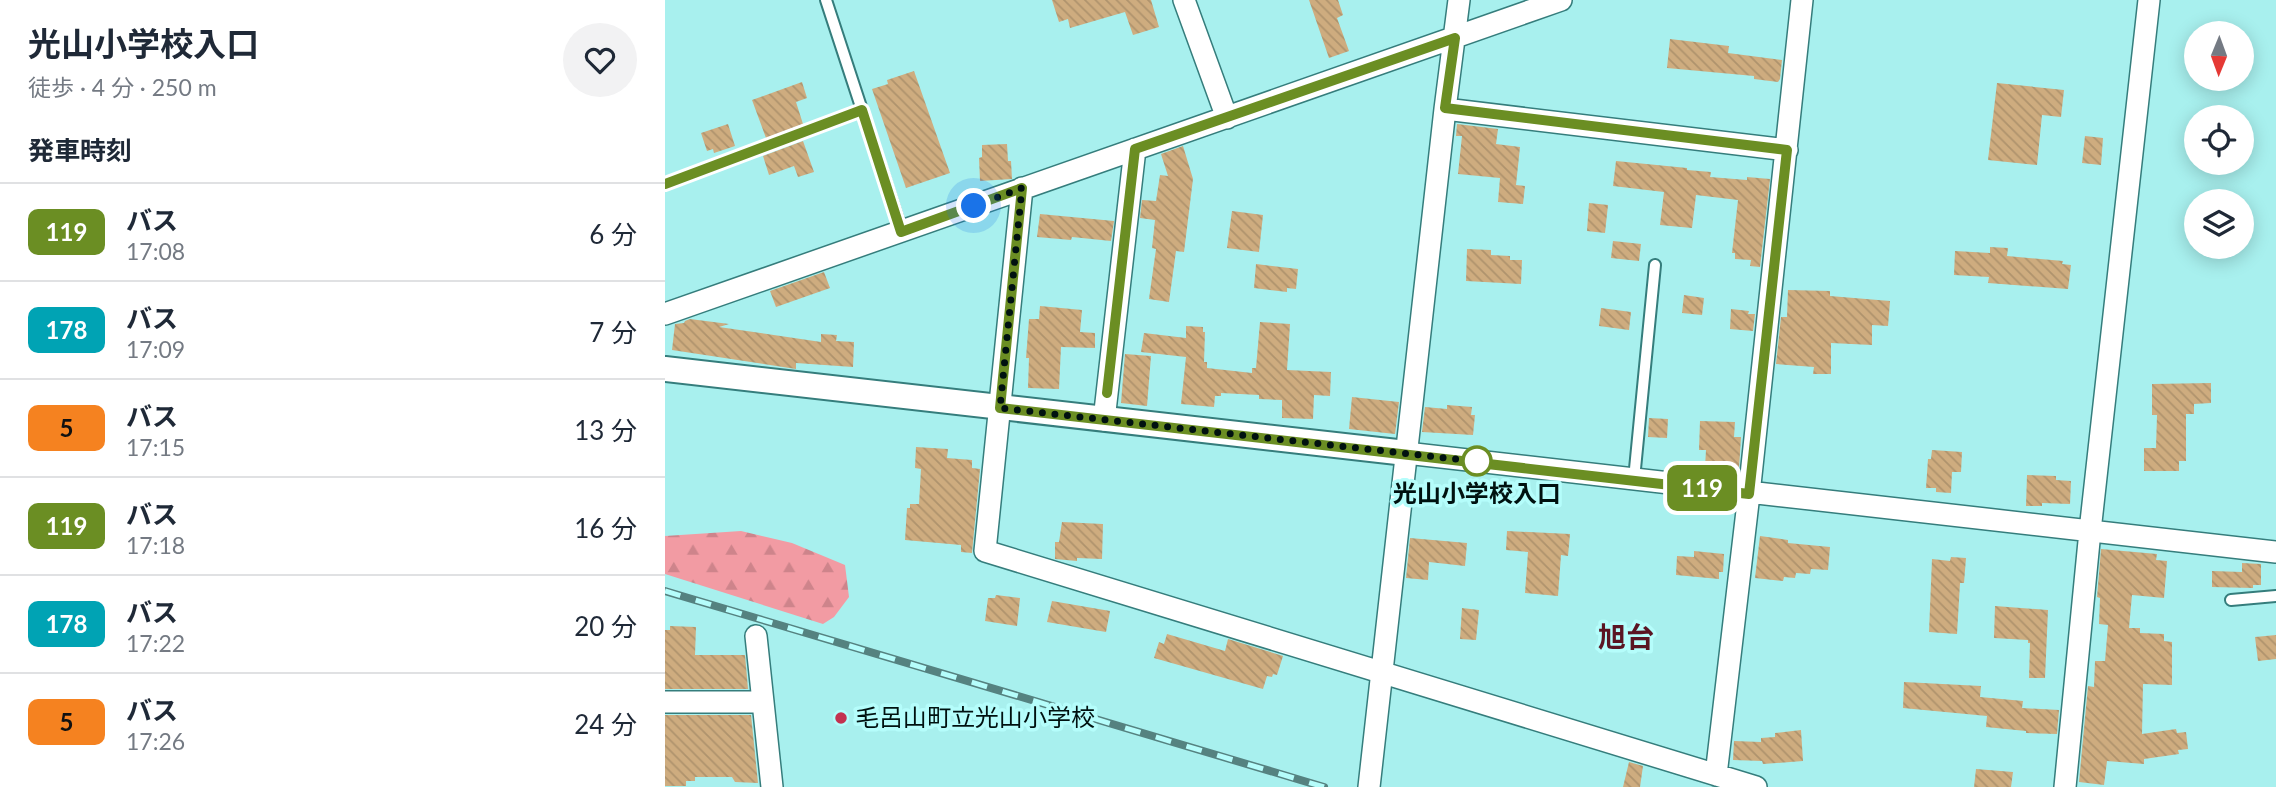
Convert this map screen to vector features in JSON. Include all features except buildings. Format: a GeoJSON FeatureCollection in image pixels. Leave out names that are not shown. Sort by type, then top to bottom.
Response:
{"type":"FeatureCollection","features":[{"type":"Feature","properties":{"kind":"street"},"geometry":{"type":"LineString","coordinates":[[1184,0],[1227,118]]}},
{"type":"Feature","properties":{"kind":"street"},"geometry":{"type":"LineString","coordinates":[[1369,787],[1459,0]]}},
{"type":"Feature","properties":{"kind":"street"},"geometry":{"type":"LineString","coordinates":[[665,314],[1561,0]]}},
{"type":"Feature","properties":{"kind":"street"},"geometry":{"type":"LineString","coordinates":[[1716,775],[1803,0]]}},
{"type":"Feature","properties":{"kind":"street"},"geometry":{"type":"LineString","coordinates":[[2065,787],[2090,531],[2149,0]]}},
{"type":"Feature","properties":{"kind":"street"},"geometry":{"type":"LineString","coordinates":[[1445,108],[1787,150]]}},
{"type":"Feature","properties":{"kind":"street"},"geometry":{"type":"LineString","coordinates":[[1104,420],[1135,149]]}},
{"type":"Feature","properties":{"kind":"street"},"geometry":{"type":"LineString","coordinates":[[1022,188],[985,551],[1756,787]]}},
{"type":"Feature","properties":{"kind":"street"},"geometry":{"type":"LineString","coordinates":[[665,369],[2276,552]]}},
{"type":"Feature","properties":{"kind":"street"},"geometry":{"type":"LineString","coordinates":[[756,636],[772,787]]}},
{"type":"Feature","properties":{"kind":"street"},"geometry":{"type":"LineString","coordinates":[[665,702],[763,702]]}},
{"type":"Feature","properties":{"kind":"lane"},"geometry":{"type":"LineString","coordinates":[[827,0],[901,232]]}},
{"type":"Feature","properties":{"kind":"lane"},"geometry":{"type":"LineString","coordinates":[[665,184],[862,110]]}},
{"type":"Feature","properties":{"kind":"lane"},"geometry":{"type":"LineString","coordinates":[[1634,479],[1655,265]]}},
{"type":"Feature","properties":{"kind":"lane"},"geometry":{"type":"LineString","coordinates":[[2231,600],[2276,596]]}},
{"type":"Feature","properties":{"kind":"green space"},"geometry":{"type":"Polygon","coordinates":[[[741,531],[792,543],[845,565],[849,597],[834,617],[823,624],[665,574],[665,536],[741,531]]]}},
{"type":"Feature","properties":{"kind":"railway"},"geometry":{"type":"LineString","coordinates":[[665,591],[1324,787]]}},
{"type":"Feature","properties":{"kind":"bus line","name":"119"},"geometry":{"type":"LineString","coordinates":[[665,184],[862,110],[901,232],[1022,188],[1000,408],[1749,494],[1787,150],[1445,108],[1455,38],[1135,149],[1107,393]]}},
{"type":"Feature","properties":{"kind":"place","name":"光山小学校入口"},"geometry":{"type":"Point","coordinates":[1477,461]}},
{"type":"Feature","properties":{"kind":"place","name":"毛呂山町立光山小学校"},"geometry":{"type":"Point","coordinates":[841,718]}},
{"type":"Feature","properties":{"kind":"district","name":"旭台"},"geometry":{"type":"Point","coordinates":[1626,637]}},
{"type":"Feature","properties":{"kind":"route"},"geometry":{"type":"LineString","coordinates":[[974,206],[1022,188],[1000,408],[1482,462],[1477,461]]}}]}
